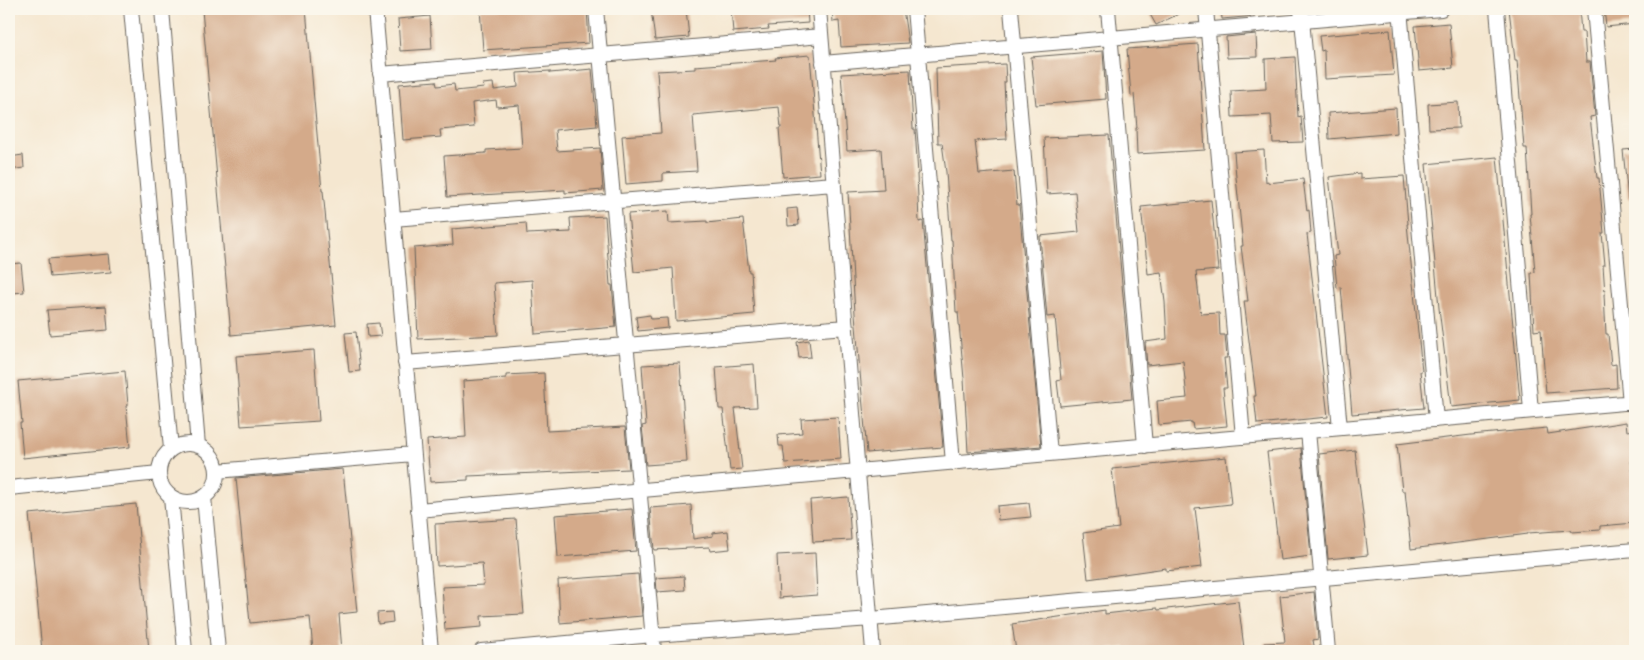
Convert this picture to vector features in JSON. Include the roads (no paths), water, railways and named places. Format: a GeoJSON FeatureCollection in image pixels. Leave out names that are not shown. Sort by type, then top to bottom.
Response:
{"type":"FeatureCollection","features":[{"type":"Feature","properties":{"kind":"street"},"geometry":{"type":"LineString","coordinates":[[131,9],[172,449]]}},
{"type":"Feature","properties":{"kind":"street"},"geometry":{"type":"LineString","coordinates":[[162,9],[198,446]]}},
{"type":"Feature","properties":{"kind":"street"},"geometry":{"type":"LineString","coordinates":[[375,9],[431,651]]}},
{"type":"Feature","properties":{"kind":"street"},"geometry":{"type":"LineString","coordinates":[[596,9],[654,651]]}},
{"type":"Feature","properties":{"kind":"street"},"geometry":{"type":"LineString","coordinates":[[819,9],[873,651]]}},
{"type":"Feature","properties":{"kind":"street"},"geometry":{"type":"LineString","coordinates":[[914,9],[954,463]]}},
{"type":"Feature","properties":{"kind":"street"},"geometry":{"type":"LineString","coordinates":[[1011,9],[1050,454]]}},
{"type":"Feature","properties":{"kind":"street"},"geometry":{"type":"LineString","coordinates":[[1108,9],[1145,446]]}},
{"type":"Feature","properties":{"kind":"street"},"geometry":{"type":"LineString","coordinates":[[1206,9],[1243,437]]}},
{"type":"Feature","properties":{"kind":"street"},"geometry":{"type":"LineString","coordinates":[[823,63],[1207,29],[1302,15],[1441,9]]}},
{"type":"Feature","properties":{"kind":"street"},"geometry":{"type":"LineString","coordinates":[[1497,9],[1531,412]]}},
{"type":"Feature","properties":{"kind":"street"},"geometry":{"type":"LineString","coordinates":[[418,510],[1633,403],[1594,9]]}},
{"type":"Feature","properties":{"kind":"street"},"geometry":{"type":"LineString","coordinates":[[1400,11],[1436,420]]}},
{"type":"Feature","properties":{"kind":"street"},"geometry":{"type":"LineString","coordinates":[[1302,15],[1340,428]]}},
{"type":"Feature","properties":{"kind":"street"},"geometry":{"type":"LineString","coordinates":[[380,74],[821,36]]}},
{"type":"Feature","properties":{"kind":"street"},"geometry":{"type":"LineString","coordinates":[[393,219],[834,184]]}},
{"type":"Feature","properties":{"kind":"street"},"geometry":{"type":"LineString","coordinates":[[405,363],[846,327]]}},
{"type":"Feature","properties":{"kind":"street"},"geometry":{"type":"LineString","coordinates":[[1308,431],[1328,651]]}},
{"type":"Feature","properties":{"kind":"street"},"geometry":{"type":"LineString","coordinates":[[180,445],[198,446],[211,456],[217,471],[216,481],[204,497],[193,502],[182,502],[165,491],[160,482],[160,464],[164,456],[180,445]]}},
{"type":"Feature","properties":{"kind":"street"},"geometry":{"type":"LineString","coordinates":[[217,471],[413,454]]}},
{"type":"Feature","properties":{"kind":"street"},"geometry":{"type":"LineString","coordinates":[[9,488],[159,473]]}},
{"type":"Feature","properties":{"kind":"street"},"geometry":{"type":"LineString","coordinates":[[172,497],[185,651]]}},
{"type":"Feature","properties":{"kind":"street"},"geometry":{"type":"LineString","coordinates":[[204,497],[218,651]]}},
{"type":"Feature","properties":{"kind":"street"},"geometry":{"type":"LineString","coordinates":[[481,651],[653,635],[871,619],[1635,550]]}}]}
